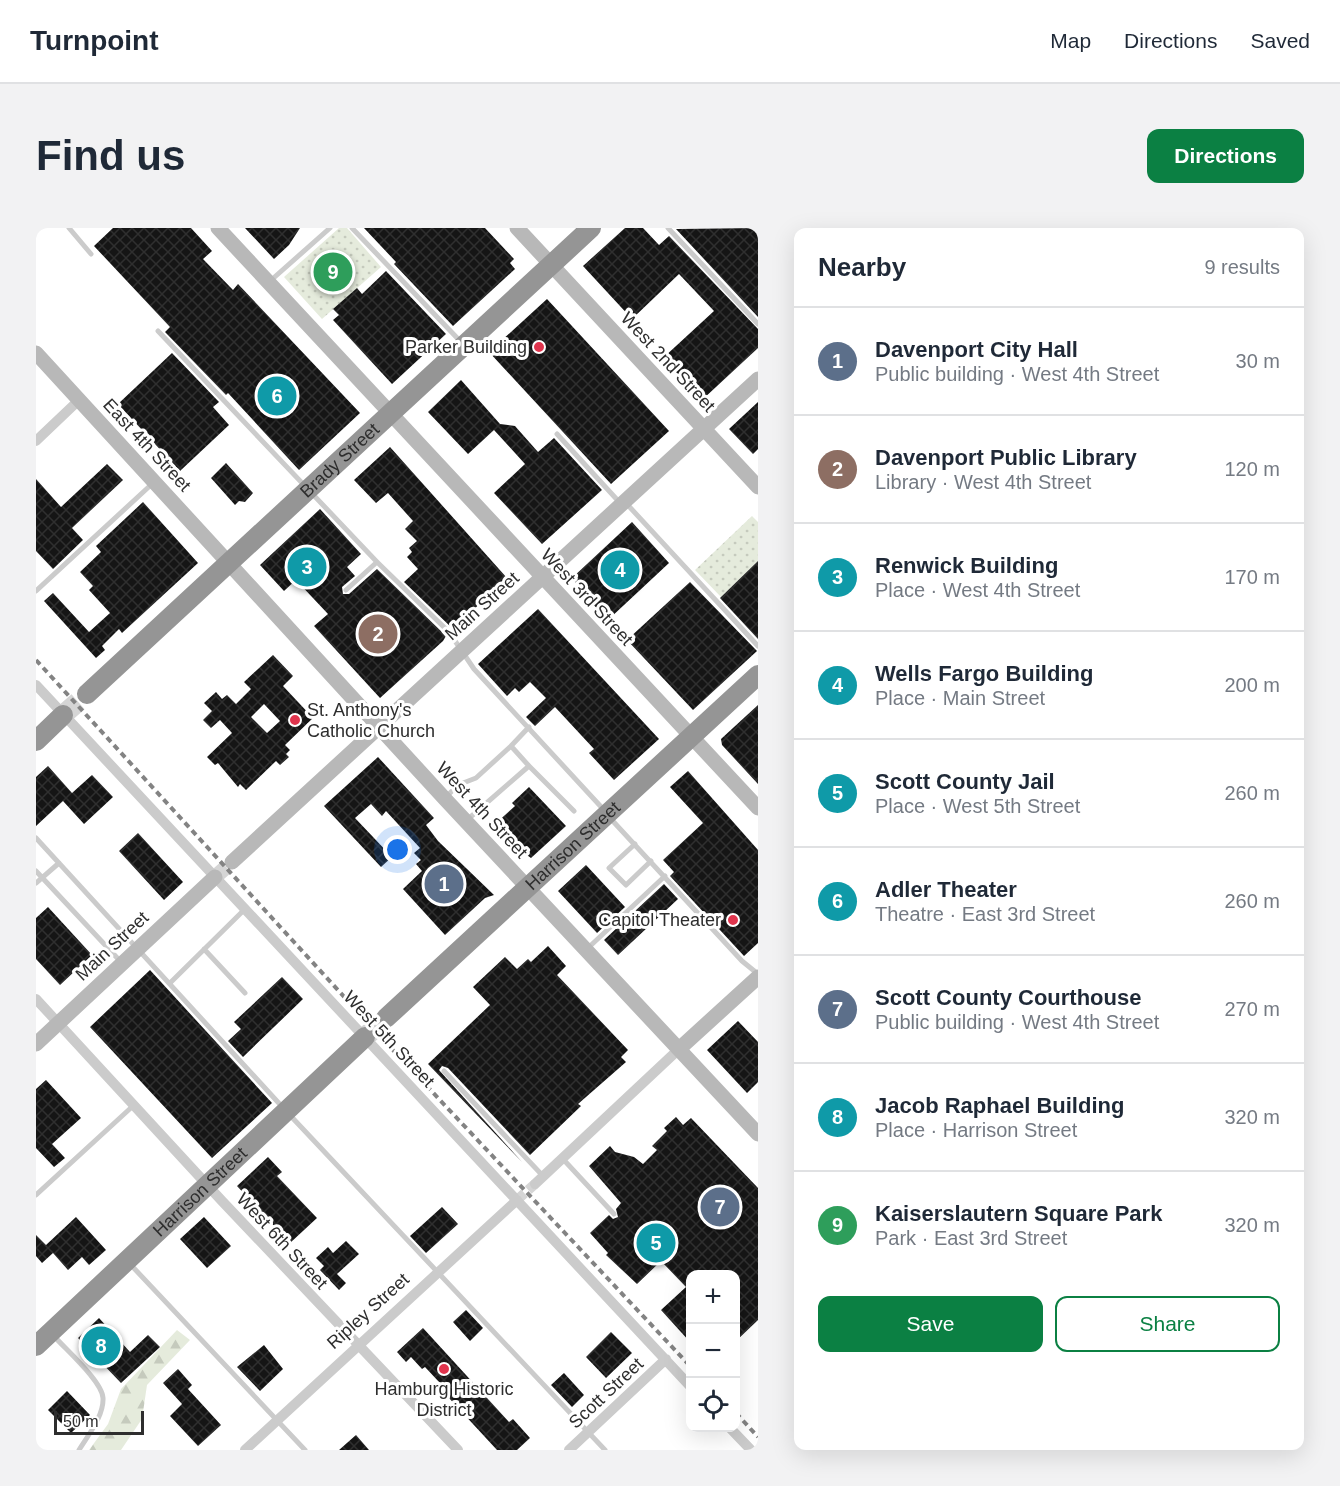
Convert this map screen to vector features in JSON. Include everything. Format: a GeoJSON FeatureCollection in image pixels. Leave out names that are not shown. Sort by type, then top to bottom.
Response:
{"type":"FeatureCollection","features":[{"type":"Feature","properties":{"kind":"highway","name":"Brady Street"},"geometry":{"type":"LineString","coordinates":[[87,694],[591,228]]}},
{"type":"Feature","properties":{"kind":"highway","name":"Harrison Street"},"geometry":{"type":"LineString","coordinates":[[386,1018],[758,675]]}},
{"type":"Feature","properties":{"kind":"highway"},"geometry":{"type":"LineString","coordinates":[[36,741],[63,715]]}},
{"type":"Feature","properties":{"kind":"highway","name":"Harrison Street"},"geometry":{"type":"LineString","coordinates":[[43,1339],[365,1037]]}},
{"type":"Feature","properties":{"kind":"street","name":"West 3rd Street"},"geometry":{"type":"LineString","coordinates":[[218,228],[388,414],[758,808]]}},
{"type":"Feature","properties":{"kind":"street","name":"West 2nd Street"},"geometry":{"type":"LineString","coordinates":[[523,230],[550,264],[704,429],[755,478]]}},
{"type":"Feature","properties":{"kind":"street","name":"East 4th Street"},"geometry":{"type":"LineString","coordinates":[[36,353],[229,564]]}},
{"type":"Feature","properties":{"kind":"street","name":"Main Street"},"geometry":{"type":"LineString","coordinates":[[232,862],[758,379]]}},
{"type":"Feature","properties":{"kind":"street"},"geometry":{"type":"LineString","coordinates":[[36,441],[79,400]]}},
{"type":"Feature","properties":{"kind":"street","name":"West 4th Street"},"geometry":{"type":"LineString","coordinates":[[229,564],[758,1134]]}},
{"type":"Feature","properties":{"kind":"street","name":"West 5th Street"},"geometry":{"type":"LineString","coordinates":[[36,686],[686,1382]]}},
{"type":"Feature","properties":{"kind":"street","name":"Main Street"},"geometry":{"type":"LineString","coordinates":[[36,1044],[215,878]]}},
{"type":"Feature","properties":{"kind":"street"},"geometry":{"type":"LineString","coordinates":[[535,1184],[758,975]]}},
{"type":"Feature","properties":{"kind":"street","name":"West 6th Street"},"geometry":{"type":"LineString","coordinates":[[36,999],[206,1184],[458,1450]]}},
{"type":"Feature","properties":{"kind":"street","name":"Ripley Street"},"geometry":{"type":"LineString","coordinates":[[245,1450],[517,1200]]}},
{"type":"Feature","properties":{"kind":"street","name":"Scott Street"},"geometry":{"type":"LineString","coordinates":[[569,1450],[666,1359]]}},
{"type":"Feature","properties":{"kind":"street"},"geometry":{"type":"LineString","coordinates":[[734,1432],[751,1450]]}},
{"type":"Feature","properties":{"kind":"lane"},"geometry":{"type":"LineString","coordinates":[[69,228],[91,254]]}},
{"type":"Feature","properties":{"kind":"lane"},"geometry":{"type":"LineString","coordinates":[[268,283],[330,228]]}},
{"type":"Feature","properties":{"kind":"lane"},"geometry":{"type":"LineString","coordinates":[[352,228],[463,344]]}},
{"type":"Feature","properties":{"kind":"lane"},"geometry":{"type":"LineString","coordinates":[[669,228],[758,324]]}},
{"type":"Feature","properties":{"kind":"lane"},"geometry":{"type":"LineString","coordinates":[[159,331],[377,562],[449,632],[461,652],[742,961],[758,975]]}},
{"type":"Feature","properties":{"kind":"lane"},"geometry":{"type":"LineString","coordinates":[[557,434],[758,646]]}},
{"type":"Feature","properties":{"kind":"lane"},"geometry":{"type":"LineString","coordinates":[[36,591],[154,482]]}},
{"type":"Feature","properties":{"kind":"lane"},"geometry":{"type":"LineString","coordinates":[[346,590],[377,562]]}},
{"type":"Feature","properties":{"kind":"lane"},"geometry":{"type":"LineString","coordinates":[[445,798],[458,785],[476,778],[529,727]]}},
{"type":"Feature","properties":{"kind":"lane"},"geometry":{"type":"LineString","coordinates":[[511,746],[574,811]]}},
{"type":"Feature","properties":{"kind":"lane"},"geometry":{"type":"LineString","coordinates":[[466,821],[529,766]]}},
{"type":"Feature","properties":{"kind":"lane"},"geometry":{"type":"LineString","coordinates":[[36,838],[437,1274],[604,1450]]}},
{"type":"Feature","properties":{"kind":"lane"},"geometry":{"type":"LineString","coordinates":[[635,844],[609,868],[626,885],[651,861]]}},
{"type":"Feature","properties":{"kind":"lane"},"geometry":{"type":"LineString","coordinates":[[36,883],[58,863]]}},
{"type":"Feature","properties":{"kind":"lane"},"geometry":{"type":"LineString","coordinates":[[36,872],[122,963]]}},
{"type":"Feature","properties":{"kind":"lane"},"geometry":{"type":"LineString","coordinates":[[586,950],[665,876]]}},
{"type":"Feature","properties":{"kind":"lane"},"geometry":{"type":"LineString","coordinates":[[170,983],[245,909]]}},
{"type":"Feature","properties":{"kind":"lane"},"geometry":{"type":"LineString","coordinates":[[204,949],[245,993]]}},
{"type":"Feature","properties":{"kind":"lane"},"geometry":{"type":"LineString","coordinates":[[444,1071],[543,1176]]}},
{"type":"Feature","properties":{"kind":"lane"},"geometry":{"type":"LineString","coordinates":[[36,1195],[134,1105]]}},
{"type":"Feature","properties":{"kind":"lane"},"geometry":{"type":"LineString","coordinates":[[562,1158],[614,1214]]}},
{"type":"Feature","properties":{"kind":"lane"},"geometry":{"type":"LineString","coordinates":[[127,1261],[305,1450]]}},
{"type":"Feature","properties":{"kind":"lane"},"geometry":{"type":"LineString","coordinates":[[43,1339],[100,1386],[103,1398],[100,1414],[79,1450]]}},
{"type":"Feature","properties":{"kind":"green space"},"geometry":{"type":"Polygon","coordinates":[[[339,228],[347,228],[381,267],[322,319],[284,277],[339,228]]]}},
{"type":"Feature","properties":{"kind":"green space"},"geometry":{"type":"Polygon","coordinates":[[[752,516],[758,522],[758,561],[721,597],[695,570],[752,516]]]}},
{"type":"Feature","properties":{"kind":"green space"},"geometry":{"type":"Polygon","coordinates":[[[177,1330],[190,1340],[147,1385],[142,1419],[121,1450],[89,1450],[108,1424],[121,1389],[177,1330]]]}},
{"type":"Feature","properties":{"kind":"building"},"geometry":{"type":"Polygon","coordinates":[[[113,228],[191,228],[212,251],[203,259],[233,290],[238,284],[360,413],[299,470],[228,393],[226,395],[165,332],[170,327],[94,246],[113,228]]]}},
{"type":"Feature","properties":{"kind":"building"},"geometry":{"type":"Polygon","coordinates":[[[245,228],[300,228],[289,245],[274,259],[245,228]]]}},
{"type":"Feature","properties":{"kind":"building"},"geometry":{"type":"Polygon","coordinates":[[[364,228],[485,228],[514,259],[510,263],[515,269],[453,326],[394,264],[396,262],[364,228]]]}},
{"type":"Feature","properties":{"kind":"building"},"geometry":{"type":"Polygon","coordinates":[[[625,228],[643,228],[659,245],[669,236],[758,329],[758,348],[702,400],[663,358],[714,311],[679,274],[632,319],[583,266],[625,228]]]}},
{"type":"Feature","properties":{"kind":"building"},"geometry":{"type":"Polygon","coordinates":[[[758,228],[758,317],[676,229],[758,228]]]}},
{"type":"Feature","properties":{"kind":"building"},"geometry":{"type":"Polygon","coordinates":[[[386,271],[446,334],[392,384],[333,320],[339,315],[333,309],[357,288],[362,294],[386,271]]]}},
{"type":"Feature","properties":{"kind":"building"},"geometry":{"type":"Polygon","coordinates":[[[547,299],[669,431],[611,484],[489,352],[547,299]]]}},
{"type":"Feature","properties":{"kind":"building"},"geometry":{"type":"Polygon","coordinates":[[[172,353],[219,402],[213,407],[229,425],[180,471],[118,404],[172,353]]]}},
{"type":"Feature","properties":{"kind":"building"},"geometry":{"type":"Polygon","coordinates":[[[461,380],[500,424],[515,426],[538,452],[554,438],[602,490],[542,544],[494,493],[525,464],[494,430],[468,454],[428,412],[461,380]]]}},
{"type":"Feature","properties":{"kind":"building"},"geometry":{"type":"Polygon","coordinates":[[[758,402],[758,449],[753,454],[729,429],[758,402]]]}},
{"type":"Feature","properties":{"kind":"building"},"geometry":{"type":"Polygon","coordinates":[[[390,447],[507,578],[453,629],[404,582],[418,569],[407,557],[412,552],[409,548],[417,541],[405,529],[413,521],[388,493],[376,503],[354,480],[390,447]]]}},
{"type":"Feature","properties":{"kind":"building"},"geometry":{"type":"Polygon","coordinates":[[[226,463],[253,493],[245,502],[239,501],[235,505],[211,478],[226,463]]]}},
{"type":"Feature","properties":{"kind":"building"},"geometry":{"type":"Polygon","coordinates":[[[107,464],[123,480],[72,528],[83,540],[53,569],[36,551],[36,479],[61,507],[107,464]]]}},
{"type":"Feature","properties":{"kind":"building"},"geometry":{"type":"Polygon","coordinates":[[[143,502],[198,563],[122,633],[119,629],[102,646],[105,650],[96,658],[44,601],[53,593],[89,632],[110,613],[89,590],[93,586],[80,572],[101,552],[96,546],[143,502]]]}},
{"type":"Feature","properties":{"kind":"building"},"geometry":{"type":"Polygon","coordinates":[[[320,509],[361,554],[347,567],[355,576],[342,587],[343,594],[349,594],[377,569],[446,636],[380,698],[314,626],[328,614],[296,580],[284,591],[260,565],[320,509]]]}},
{"type":"Feature","properties":{"kind":"building"},"geometry":{"type":"Polygon","coordinates":[[[632,522],[669,563],[609,619],[602,615],[572,578],[632,522]]]}},
{"type":"Feature","properties":{"kind":"building"},"geometry":{"type":"Polygon","coordinates":[[[758,561],[758,639],[720,598],[758,561]]]}},
{"type":"Feature","properties":{"kind":"building"},"geometry":{"type":"Polygon","coordinates":[[[690,582],[757,651],[693,710],[627,640],[690,582]]]}},
{"type":"Feature","properties":{"kind":"building"},"geometry":{"type":"Polygon","coordinates":[[[538,609],[659,739],[614,780],[589,753],[594,749],[555,707],[535,726],[526,717],[546,698],[530,682],[519,692],[515,688],[507,696],[478,664],[538,609]]]}},
{"type":"Feature","properties":{"kind":"building","name":"St. Anthony's Catholic Church"},"geometry":{"type":"Polygon","coordinates":[[[273,655],[293,676],[283,686],[313,718],[285,745],[290,750],[286,754],[289,757],[280,765],[276,761],[246,790],[240,784],[238,787],[218,763],[215,765],[207,757],[232,733],[220,720],[211,728],[203,720],[212,711],[204,703],[216,692],[222,699],[227,695],[236,704],[251,689],[244,682],[273,655]],[[264,704],[251,717],[267,733],[280,721],[264,704]]]}},
{"type":"Feature","properties":{"kind":"building"},"geometry":{"type":"Polygon","coordinates":[[[758,705],[758,784],[722,745],[721,739],[758,705]]]}},
{"type":"Feature","properties":{"kind":"building"},"geometry":{"type":"Polygon","coordinates":[[[378,757],[434,818],[426,825],[438,841],[494,895],[485,898],[445,935],[403,889],[422,871],[416,864],[421,860],[414,853],[420,848],[386,811],[382,816],[371,804],[355,818],[392,857],[381,867],[324,806],[378,757]]]}},
{"type":"Feature","properties":{"kind":"building"},"geometry":{"type":"Polygon","coordinates":[[[48,766],[72,793],[92,775],[113,797],[84,824],[63,801],[36,826],[36,777],[48,766]]]}},
{"type":"Feature","properties":{"kind":"building"},"geometry":{"type":"Polygon","coordinates":[[[688,771],[758,850],[758,943],[744,956],[670,876],[674,872],[663,860],[703,823],[670,787],[688,771]]]}},
{"type":"Feature","properties":{"kind":"building"},"geometry":{"type":"Polygon","coordinates":[[[529,787],[566,826],[531,858],[517,848],[495,824],[515,806],[512,803],[529,787]]]}},
{"type":"Feature","properties":{"kind":"building"},"geometry":{"type":"Polygon","coordinates":[[[138,833],[183,882],[164,900],[119,851],[138,833]]]}},
{"type":"Feature","properties":{"kind":"building"},"geometry":{"type":"Polygon","coordinates":[[[586,865],[625,907],[597,933],[558,891],[586,865]]]}},
{"type":"Feature","properties":{"kind":"building"},"geometry":{"type":"Polygon","coordinates":[[[664,884],[678,899],[618,955],[604,940],[664,884]]]}},
{"type":"Feature","properties":{"kind":"building"},"geometry":{"type":"Polygon","coordinates":[[[48,907],[92,955],[60,985],[36,959],[36,918],[48,907]]]}},
{"type":"Feature","properties":{"kind":"building"},"geometry":{"type":"Polygon","coordinates":[[[548,946],[566,966],[557,975],[628,1050],[621,1057],[626,1062],[578,1104],[581,1106],[530,1155],[448,1068],[442,1066],[439,1070],[522,1162],[428,1064],[490,1005],[473,987],[505,957],[517,969],[528,959],[531,962],[548,946]]]}},
{"type":"Feature","properties":{"kind":"building"},"geometry":{"type":"Polygon","coordinates":[[[150,970],[272,1103],[212,1158],[90,1027],[150,970]]]}},
{"type":"Feature","properties":{"kind":"building"},"geometry":{"type":"Polygon","coordinates":[[[282,977],[303,999],[243,1057],[228,1041],[241,1029],[234,1022],[282,977]]]}},
{"type":"Feature","properties":{"kind":"building"},"geometry":{"type":"Polygon","coordinates":[[[738,1021],[758,1042],[758,1082],[747,1093],[707,1050],[738,1021]]]}},
{"type":"Feature","properties":{"kind":"building"},"geometry":{"type":"Polygon","coordinates":[[[46,1080],[81,1118],[52,1144],[65,1158],[54,1167],[36,1148],[36,1089],[46,1080]]]}},
{"type":"Feature","properties":{"kind":"building"},"geometry":{"type":"Polygon","coordinates":[[[676,1117],[683,1125],[691,1118],[758,1188],[758,1320],[740,1337],[740,1270],[686,1270],[686,1287],[661,1261],[637,1284],[606,1255],[608,1253],[590,1233],[609,1215],[613,1219],[618,1217],[616,1209],[621,1203],[589,1166],[610,1146],[615,1152],[634,1157],[643,1164],[657,1150],[652,1146],[667,1131],[664,1128],[676,1117]]]}},
{"type":"Feature","properties":{"kind":"building"},"geometry":{"type":"Polygon","coordinates":[[[268,1157],[282,1172],[277,1176],[317,1218],[290,1243],[237,1186],[268,1157]]]}},
{"type":"Feature","properties":{"kind":"building"},"geometry":{"type":"Polygon","coordinates":[[[442,1207],[458,1224],[426,1253],[410,1236],[442,1207]]]}},
{"type":"Feature","properties":{"kind":"building"},"geometry":{"type":"Polygon","coordinates":[[[76,1217],[106,1250],[89,1265],[82,1257],[68,1270],[53,1253],[42,1263],[36,1256],[36,1235],[46,1245],[76,1217]]]}},
{"type":"Feature","properties":{"kind":"building"},"geometry":{"type":"Polygon","coordinates":[[[204,1217],[231,1246],[207,1268],[180,1239],[204,1217]]]}},
{"type":"Feature","properties":{"kind":"building"},"geometry":{"type":"Polygon","coordinates":[[[346,1241],[359,1254],[337,1274],[346,1283],[339,1290],[320,1270],[324,1266],[316,1258],[328,1247],[333,1253],[346,1241]]]}},
{"type":"Feature","properties":{"kind":"building"},"geometry":{"type":"Polygon","coordinates":[[[686,1287],[686,1338],[661,1310],[686,1287]]]}},
{"type":"Feature","properties":{"kind":"building"},"geometry":{"type":"Polygon","coordinates":[[[466,1310],[483,1328],[470,1341],[453,1322],[466,1310]]]}},
{"type":"Feature","properties":{"kind":"building"},"geometry":{"type":"Polygon","coordinates":[[[99,1318],[130,1352],[148,1335],[160,1347],[121,1383],[78,1338],[99,1318]]]}},
{"type":"Feature","properties":{"kind":"building"},"geometry":{"type":"Polygon","coordinates":[[[423,1328],[509,1422],[513,1419],[530,1438],[517,1450],[497,1450],[436,1384],[439,1382],[425,1367],[422,1369],[411,1357],[406,1362],[397,1352],[423,1328]]]}},
{"type":"Feature","properties":{"kind":"building"},"geometry":{"type":"Polygon","coordinates":[[[611,1332],[632,1353],[606,1378],[586,1357],[611,1332]]]}},
{"type":"Feature","properties":{"kind":"building"},"geometry":{"type":"Polygon","coordinates":[[[264,1345],[283,1369],[260,1391],[237,1367],[264,1345]]]}},
{"type":"Feature","properties":{"kind":"building"},"geometry":{"type":"Polygon","coordinates":[[[178,1369],[192,1385],[188,1389],[221,1425],[198,1446],[170,1416],[182,1404],[163,1383],[178,1369]]]}},
{"type":"Feature","properties":{"kind":"building"},"geometry":{"type":"Polygon","coordinates":[[[564,1373],[584,1395],[572,1407],[551,1385],[564,1373]]]}},
{"type":"Feature","properties":{"kind":"building"},"geometry":{"type":"Polygon","coordinates":[[[67,1391],[90,1415],[71,1433],[48,1410],[67,1391]]]}},
{"type":"Feature","properties":{"kind":"building"},"geometry":{"type":"Polygon","coordinates":[[[356,1435],[369,1450],[339,1450],[356,1435]]]}},
{"type":"Feature","properties":{"kind":"tunnel"},"geometry":{"type":"LineString","coordinates":[[63,715],[87,694]]}},
{"type":"Feature","properties":{"kind":"tunnel"},"geometry":{"type":"LineString","coordinates":[[215,877],[232,862]]}},
{"type":"Feature","properties":{"kind":"tunnel"},"geometry":{"type":"LineString","coordinates":[[365,1037],[386,1018]]}},
{"type":"Feature","properties":{"kind":"tunnel"},"geometry":{"type":"LineString","coordinates":[[517,1200],[535,1184]]}},
{"type":"Feature","properties":{"kind":"railway"},"geometry":{"type":"LineString","coordinates":[[36,660],[391,1048],[686,1362]]}},
{"type":"Feature","properties":{"kind":"railway"},"geometry":{"type":"LineString","coordinates":[[740,1417],[758,1437]]}},
{"type":"Feature","properties":{"kind":"place","name":"Kaiserslautern Square Park"},"geometry":{"type":"Point","coordinates":[333,272]}},
{"type":"Feature","properties":{"kind":"place","name":"Parker Building"},"geometry":{"type":"Point","coordinates":[539,347]}},
{"type":"Feature","properties":{"kind":"place","name":"Adler Theater"},"geometry":{"type":"Point","coordinates":[277,396]}},
{"type":"Feature","properties":{"kind":"place","name":"Renwick Building"},"geometry":{"type":"Point","coordinates":[307,567]}},
{"type":"Feature","properties":{"kind":"place","name":"Wells Fargo Building"},"geometry":{"type":"Point","coordinates":[620,570]}},
{"type":"Feature","properties":{"kind":"place","name":"Davenport Public Library"},"geometry":{"type":"Point","coordinates":[378,634]}},
{"type":"Feature","properties":{"kind":"place","name":"St. Anthony's Catholic Church"},"geometry":{"type":"Point","coordinates":[295,720]}},
{"type":"Feature","properties":{"kind":"place","name":"Davenport City Hall"},"geometry":{"type":"Point","coordinates":[444,884]}},
{"type":"Feature","properties":{"kind":"place","name":"Capitol Theater"},"geometry":{"type":"Point","coordinates":[733,920]}},
{"type":"Feature","properties":{"kind":"place","name":"Scott County Courthouse"},"geometry":{"type":"Point","coordinates":[720,1207]}},
{"type":"Feature","properties":{"kind":"place","name":"Scott County Jail"},"geometry":{"type":"Point","coordinates":[656,1243]}},
{"type":"Feature","properties":{"kind":"place","name":"Jacob Raphael Building"},"geometry":{"type":"Point","coordinates":[101,1346]}},
{"type":"Feature","properties":{"kind":"place","name":"Hamburg Historic District"},"geometry":{"type":"Point","coordinates":[444,1369]}}]}
